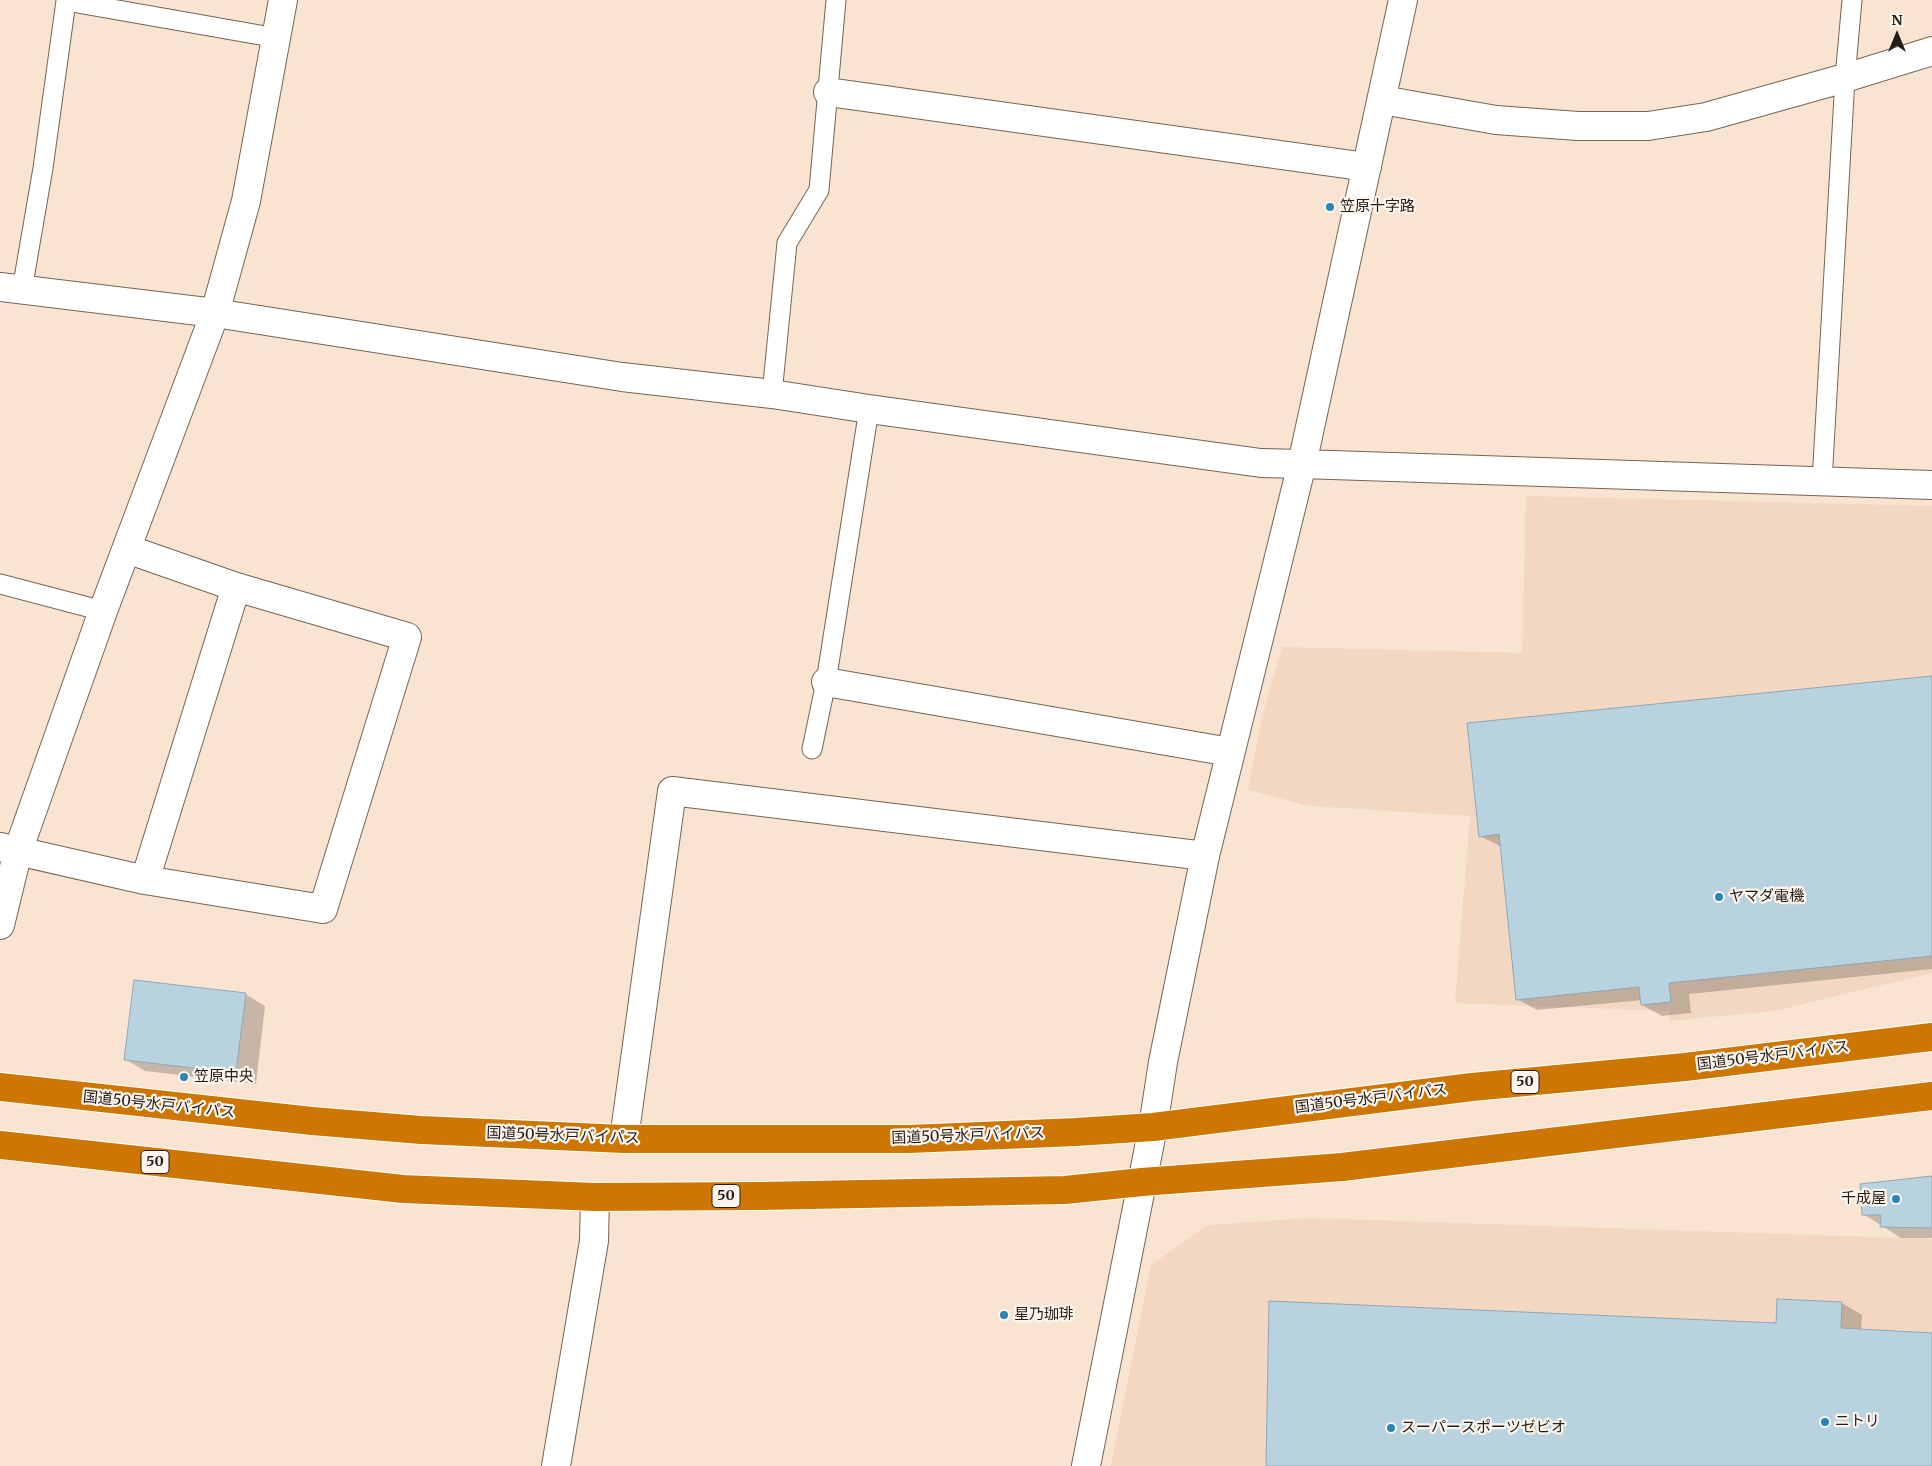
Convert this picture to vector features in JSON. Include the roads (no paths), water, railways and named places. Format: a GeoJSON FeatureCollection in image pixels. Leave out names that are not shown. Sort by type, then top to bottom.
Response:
{"type":"FeatureCollection","features":[{"type":"Feature","properties":{"kind":"highway"},"geometry":{"type":"LineString","coordinates":[[1898,1041],[1932,1030]]}},
{"type":"Feature","properties":{"kind":"highway","name":"国道50号水戸バイパス"},"geometry":{"type":"LineString","coordinates":[[0,1087],[312,1122],[421,1130],[624,1139],[909,1139],[1152,1127],[1472,1086],[1685,1067],[1932,1037]]}},
{"type":"Feature","properties":{"kind":"highway","name":"50"},"geometry":{"type":"LineString","coordinates":[[0,1145],[403,1189],[595,1196],[760,1196],[1065,1190],[1142,1182],[1342,1167],[1928,1098]]}},
{"type":"Feature","properties":{"kind":"street"},"geometry":{"type":"LineString","coordinates":[[0,925],[9,849],[127,548],[214,313],[246,200],[283,0]]}},
{"type":"Feature","properties":{"kind":"street"},"geometry":{"type":"LineString","coordinates":[[1086,1466],[1142,1182],[1162,1062],[1205,856],[1302,464],[1403,0]]}},
{"type":"Feature","properties":{"kind":"street"},"geometry":{"type":"LineString","coordinates":[[1382,100],[1496,120],[1578,126],[1648,126],[1706,117],[1845,78],[1932,51]]}},
{"type":"Feature","properties":{"kind":"street"},"geometry":{"type":"LineString","coordinates":[[828,92],[1367,167]]}},
{"type":"Feature","properties":{"kind":"street"},"geometry":{"type":"LineString","coordinates":[[11,289],[214,313],[622,376],[772,394],[1261,463],[1932,485]]}},
{"type":"Feature","properties":{"kind":"street"},"geometry":{"type":"LineString","coordinates":[[9,849],[145,880],[323,910],[407,637],[236,587],[127,548]]}},
{"type":"Feature","properties":{"kind":"street"},"geometry":{"type":"LineString","coordinates":[[145,880],[236,587]]}},
{"type":"Feature","properties":{"kind":"street"},"geometry":{"type":"LineString","coordinates":[[826,682],[1230,752]]}},
{"type":"Feature","properties":{"kind":"street"},"geometry":{"type":"LineString","coordinates":[[624,1139],[672,791],[1205,856]]}},
{"type":"Feature","properties":{"kind":"street"},"geometry":{"type":"LineString","coordinates":[[556,1466],[594,1241],[595,1196]]}},
{"type":"Feature","properties":{"kind":"lane"},"geometry":{"type":"LineString","coordinates":[[772,394],[787,243],[819,190],[836,0]]}},
{"type":"Feature","properties":{"kind":"lane"},"geometry":{"type":"LineString","coordinates":[[1822,482],[1845,78],[1852,0]]}},
{"type":"Feature","properties":{"kind":"lane"},"geometry":{"type":"LineString","coordinates":[[11,289],[44,158],[66,2],[277,38]]}},
{"type":"Feature","properties":{"kind":"lane"},"geometry":{"type":"LineString","coordinates":[[812,749],[826,682],[869,409]]}},
{"type":"Feature","properties":{"kind":"lane"},"geometry":{"type":"LineString","coordinates":[[0,584],[103,610]]}},
{"type":"Feature","properties":{"kind":"place","name":"笠原十字路"},"geometry":{"type":"Point","coordinates":[1330,207]}},
{"type":"Feature","properties":{"kind":"place","name":"ヤマダ電機"},"geometry":{"type":"Point","coordinates":[1719,897]}},
{"type":"Feature","properties":{"kind":"place","name":"笠原中央"},"geometry":{"type":"Point","coordinates":[184,1077]}},
{"type":"Feature","properties":{"kind":"place","name":"千成屋"},"geometry":{"type":"Point","coordinates":[1896,1199]}},
{"type":"Feature","properties":{"kind":"place","name":"星乃珈琲"},"geometry":{"type":"Point","coordinates":[1004,1315]}},
{"type":"Feature","properties":{"kind":"place","name":"ニトリ"},"geometry":{"type":"Point","coordinates":[1825,1422]}},
{"type":"Feature","properties":{"kind":"place","name":"スーパースポーツゼビオ"},"geometry":{"type":"Point","coordinates":[1391,1428]}}]}
